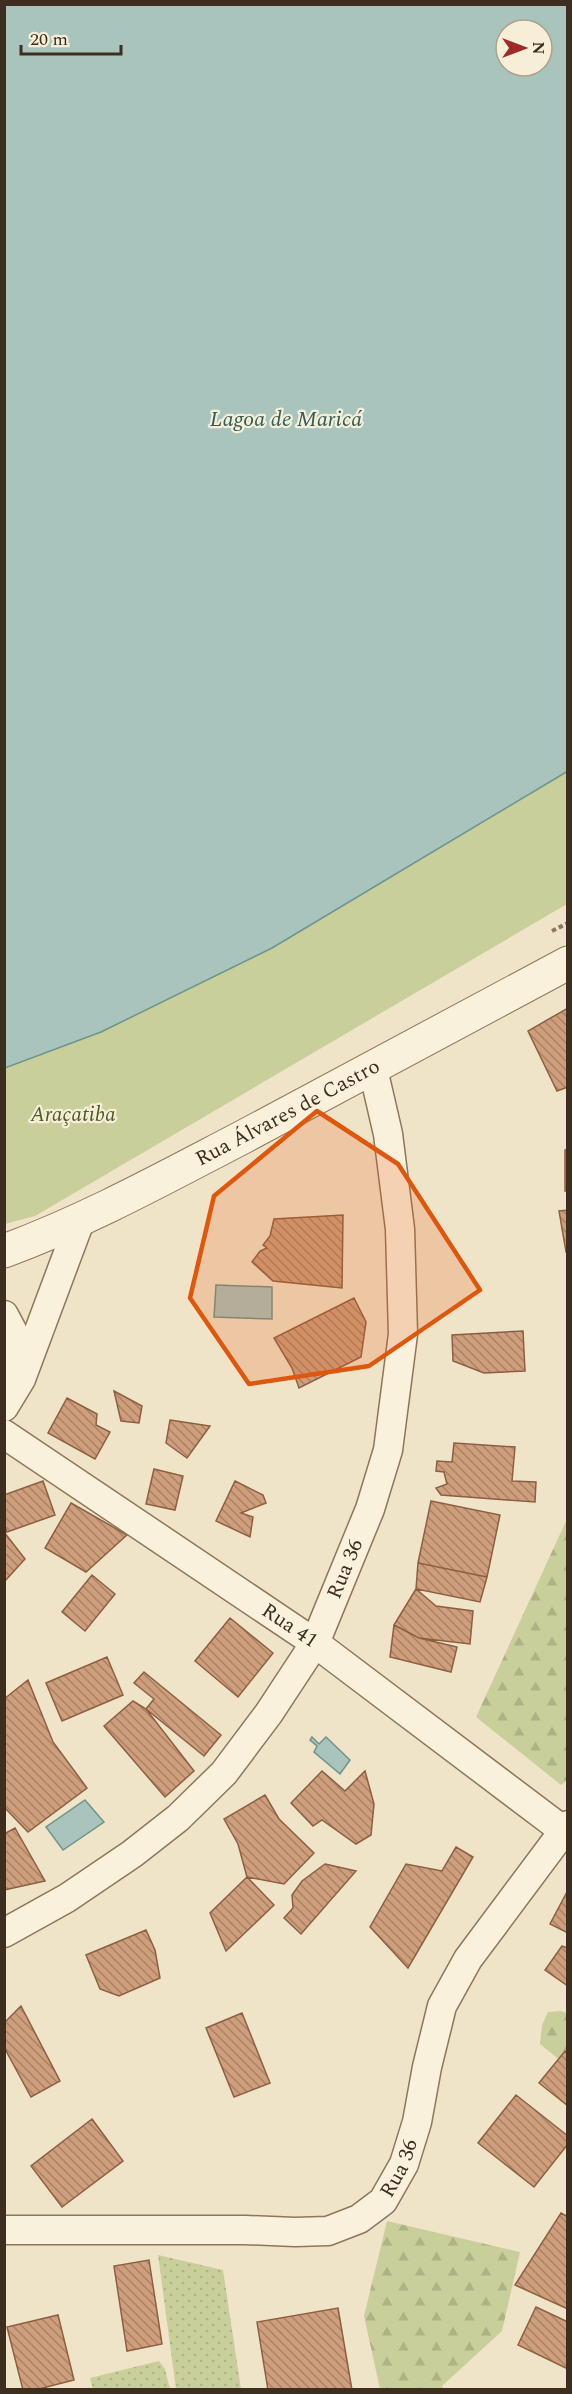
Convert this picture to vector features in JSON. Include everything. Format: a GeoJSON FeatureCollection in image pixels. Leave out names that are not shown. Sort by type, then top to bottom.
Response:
{"type":"FeatureCollection","features":[{"type":"Feature","properties":{"kind":"street","name":"Rua Álvares de Castro"},"geometry":{"type":"LineString","coordinates":[[4,1251],[80,1221],[373,1069],[567,963]]}},
{"type":"Feature","properties":{"kind":"street","name":"Rua 36"},"geometry":{"type":"LineString","coordinates":[[4,1933],[67,1898],[132,1854],[178,1818],[224,1773],[269,1713],[315,1643],[370,1509],[388,1450],[403,1334],[400,1229],[388,1134],[373,1069]]}},
{"type":"Feature","properties":{"kind":"street"},"geometry":{"type":"LineString","coordinates":[[4,1407],[21,1379],[80,1221]]}},
{"type":"Feature","properties":{"kind":"street"},"geometry":{"type":"LineString","coordinates":[[4,1315],[13,1332],[21,1379]]}},
{"type":"Feature","properties":{"kind":"street","name":"Rua 41"},"geometry":{"type":"LineString","coordinates":[[4,1434],[315,1643],[566,1828]]}},
{"type":"Feature","properties":{"kind":"street","name":"Rua 36"},"geometry":{"type":"LineString","coordinates":[[6,2224],[295,2232],[328,2231],[359,2219],[383,2201],[404,2164],[417,2122],[427,2067],[442,2006],[468,1959],[566,1828]]}},
{"type":"Feature","properties":{"kind":"highlighted area"},"geometry":{"type":"Polygon","coordinates":[[[317,1111],[398,1164],[480,1290],[369,1366],[249,1384],[190,1298],[214,1196],[317,1111]]]}},
{"type":"Feature","properties":{"kind":"green space","name":"Araçatiba"},"geometry":{"type":"Polygon","coordinates":[[[567,771],[567,904],[35,1216],[5,1224],[5,1068],[101,1032],[271,948],[567,771]]]}},
{"type":"Feature","properties":{"kind":"green space"},"geometry":{"type":"Polygon","coordinates":[[[567,1519],[568,1780],[561,1785],[476,1717],[567,1519]]]}},
{"type":"Feature","properties":{"kind":"green space"},"geometry":{"type":"Polygon","coordinates":[[[548,2012],[567,2013],[567,2066],[540,2044],[542,2025],[548,2012]]]}},
{"type":"Feature","properties":{"kind":"green space"},"geometry":{"type":"Polygon","coordinates":[[[387,2221],[520,2252],[502,2331],[442,2386],[444,2389],[380,2389],[364,2316],[387,2221]]]}},
{"type":"Feature","properties":{"kind":"green space"},"geometry":{"type":"Polygon","coordinates":[[[158,2255],[223,2270],[241,2389],[176,2389],[158,2255]]]}},
{"type":"Feature","properties":{"kind":"green space"},"geometry":{"type":"Polygon","coordinates":[[[159,2361],[165,2369],[170,2389],[93,2389],[90,2378],[159,2361]]]}},
{"type":"Feature","properties":{"kind":"water","name":"Lagoa de Maricá"},"geometry":{"type":"Polygon","coordinates":[[[5,4],[567,5],[568,771],[272,948],[101,1032],[5,1068],[5,4]]]}},
{"type":"Feature","properties":{"kind":"water"},"geometry":{"type":"Polygon","coordinates":[[[216,1285],[272,1287],[272,1319],[214,1317],[216,1285]]]}},
{"type":"Feature","properties":{"kind":"water"},"geometry":{"type":"Polygon","coordinates":[[[312,1737],[319,1744],[326,1737],[350,1760],[340,1774],[314,1752],[317,1746],[310,1740],[312,1737]]]}},
{"type":"Feature","properties":{"kind":"water"},"geometry":{"type":"Polygon","coordinates":[[[85,1800],[104,1822],[63,1850],[46,1827],[85,1800]]]}},
{"type":"Feature","properties":{"kind":"building"},"geometry":{"type":"Polygon","coordinates":[[[568,1008],[568,1087],[557,1091],[528,1031],[568,1008]]]}},
{"type":"Feature","properties":{"kind":"building"},"geometry":{"type":"Polygon","coordinates":[[[568,1149],[568,1191],[565,1191],[565,1150],[568,1149]]]}},
{"type":"Feature","properties":{"kind":"building"},"geometry":{"type":"Polygon","coordinates":[[[568,1210],[568,1251],[566,1252],[559,1211],[568,1210]]]}},
{"type":"Feature","properties":{"kind":"building"},"geometry":{"type":"Polygon","coordinates":[[[343,1215],[342,1288],[273,1281],[252,1262],[260,1251],[267,1248],[263,1245],[270,1236],[274,1219],[343,1215]]]}},
{"type":"Feature","properties":{"kind":"building"},"geometry":{"type":"Polygon","coordinates":[[[354,1298],[366,1322],[361,1357],[299,1388],[292,1368],[274,1338],[354,1298]]]}},
{"type":"Feature","properties":{"kind":"building"},"geometry":{"type":"Polygon","coordinates":[[[523,1331],[525,1371],[484,1373],[453,1361],[452,1335],[523,1331]]]}},
{"type":"Feature","properties":{"kind":"building"},"geometry":{"type":"Polygon","coordinates":[[[114,1391],[142,1406],[139,1423],[121,1421],[114,1391]]]}},
{"type":"Feature","properties":{"kind":"building"},"geometry":{"type":"Polygon","coordinates":[[[67,1398],[97,1414],[96,1425],[110,1432],[95,1459],[48,1433],[67,1398]]]}},
{"type":"Feature","properties":{"kind":"building"},"geometry":{"type":"Polygon","coordinates":[[[170,1420],[210,1426],[187,1458],[166,1443],[170,1420]]]}},
{"type":"Feature","properties":{"kind":"building"},"geometry":{"type":"Polygon","coordinates":[[[454,1443],[515,1447],[512,1481],[536,1482],[535,1502],[441,1495],[436,1488],[447,1484],[444,1472],[436,1471],[437,1461],[452,1462],[454,1443]]]}},
{"type":"Feature","properties":{"kind":"building"},"geometry":{"type":"Polygon","coordinates":[[[154,1469],[183,1476],[175,1510],[146,1504],[154,1469]]]}},
{"type":"Feature","properties":{"kind":"building"},"geometry":{"type":"Polygon","coordinates":[[[43,1481],[55,1515],[7,1532],[4,1525],[4,1495],[43,1481]]]}},
{"type":"Feature","properties":{"kind":"building"},"geometry":{"type":"Polygon","coordinates":[[[235,1481],[263,1495],[266,1503],[241,1513],[253,1517],[250,1537],[216,1521],[235,1481]]]}},
{"type":"Feature","properties":{"kind":"building"},"geometry":{"type":"Polygon","coordinates":[[[431,1501],[500,1515],[487,1577],[418,1563],[431,1501]]]}},
{"type":"Feature","properties":{"kind":"building"},"geometry":{"type":"Polygon","coordinates":[[[71,1503],[127,1535],[86,1572],[45,1548],[71,1503]]]}},
{"type":"Feature","properties":{"kind":"building"},"geometry":{"type":"Polygon","coordinates":[[[4,1532],[25,1559],[4,1582],[4,1532]]]}},
{"type":"Feature","properties":{"kind":"building"},"geometry":{"type":"Polygon","coordinates":[[[418,1563],[487,1577],[480,1602],[416,1589],[418,1563]]]}},
{"type":"Feature","properties":{"kind":"building"},"geometry":{"type":"Polygon","coordinates":[[[92,1575],[115,1594],[85,1631],[62,1612],[92,1575]]]}},
{"type":"Feature","properties":{"kind":"building"},"geometry":{"type":"Polygon","coordinates":[[[416,1589],[436,1606],[473,1611],[470,1644],[419,1638],[394,1625],[416,1589]]]}},
{"type":"Feature","properties":{"kind":"building"},"geometry":{"type":"Polygon","coordinates":[[[230,1618],[273,1653],[238,1697],[195,1661],[230,1618]]]}},
{"type":"Feature","properties":{"kind":"building"},"geometry":{"type":"Polygon","coordinates":[[[394,1625],[419,1638],[457,1647],[451,1672],[390,1657],[394,1625]]]}},
{"type":"Feature","properties":{"kind":"building"},"geometry":{"type":"Polygon","coordinates":[[[107,1657],[123,1695],[62,1721],[46,1683],[107,1657]]]}},
{"type":"Feature","properties":{"kind":"building"},"geometry":{"type":"Polygon","coordinates":[[[144,1672],[221,1735],[204,1756],[146,1709],[154,1699],[134,1683],[144,1672]]]}},
{"type":"Feature","properties":{"kind":"building"},"geometry":{"type":"Polygon","coordinates":[[[28,1680],[53,1742],[87,1788],[28,1832],[4,1807],[4,1699],[28,1680]]]}},
{"type":"Feature","properties":{"kind":"building"},"geometry":{"type":"Polygon","coordinates":[[[133,1701],[146,1709],[194,1771],[165,1797],[104,1726],[133,1701]]]}},
{"type":"Feature","properties":{"kind":"building"},"geometry":{"type":"Polygon","coordinates":[[[322,1771],[345,1791],[365,1771],[374,1804],[371,1835],[356,1844],[322,1820],[313,1826],[291,1803],[322,1771]]]}},
{"type":"Feature","properties":{"kind":"building"},"geometry":{"type":"Polygon","coordinates":[[[265,1795],[279,1819],[314,1853],[284,1884],[247,1877],[238,1844],[224,1819],[265,1795]]]}},
{"type":"Feature","properties":{"kind":"building"},"geometry":{"type":"Polygon","coordinates":[[[15,1828],[45,1881],[4,1890],[4,1834],[15,1828]]]}},
{"type":"Feature","properties":{"kind":"building"},"geometry":{"type":"Polygon","coordinates":[[[456,1847],[473,1857],[408,1968],[370,1927],[406,1864],[442,1871],[456,1847]]]}},
{"type":"Feature","properties":{"kind":"building"},"geometry":{"type":"Polygon","coordinates":[[[325,1864],[356,1871],[301,1934],[284,1918],[293,1908],[292,1895],[302,1881],[325,1864]]]}},
{"type":"Feature","properties":{"kind":"building"},"geometry":{"type":"Polygon","coordinates":[[[247,1877],[274,1905],[226,1951],[210,1913],[247,1877]]]}},
{"type":"Feature","properties":{"kind":"building"},"geometry":{"type":"Polygon","coordinates":[[[568,1890],[568,1933],[550,1924],[568,1890]]]}},
{"type":"Feature","properties":{"kind":"building"},"geometry":{"type":"Polygon","coordinates":[[[146,1930],[155,1950],[160,1978],[119,1996],[100,1989],[86,1955],[146,1930]]]}},
{"type":"Feature","properties":{"kind":"building"},"geometry":{"type":"Polygon","coordinates":[[[562,1946],[568,1948],[568,1986],[545,1970],[562,1946]]]}},
{"type":"Feature","properties":{"kind":"building"},"geometry":{"type":"Polygon","coordinates":[[[21,2006],[60,2081],[31,2097],[4,2047],[4,2023],[21,2006]]]}},
{"type":"Feature","properties":{"kind":"building"},"geometry":{"type":"Polygon","coordinates":[[[242,2013],[270,2083],[234,2097],[206,2028],[242,2013]]]}},
{"type":"Feature","properties":{"kind":"building"},"geometry":{"type":"Polygon","coordinates":[[[565,2051],[568,2054],[568,2106],[539,2083],[565,2051]]]}},
{"type":"Feature","properties":{"kind":"building"},"geometry":{"type":"Polygon","coordinates":[[[516,2095],[568,2136],[568,2144],[534,2187],[478,2143],[516,2095]]]}},
{"type":"Feature","properties":{"kind":"building"},"geometry":{"type":"Polygon","coordinates":[[[92,2119],[123,2161],[62,2207],[31,2166],[92,2119]]]}},
{"type":"Feature","properties":{"kind":"building"},"geometry":{"type":"Polygon","coordinates":[[[561,2213],[568,2217],[568,2309],[515,2285],[561,2213]]]}},
{"type":"Feature","properties":{"kind":"building"},"geometry":{"type":"Polygon","coordinates":[[[149,2260],[162,2344],[127,2351],[114,2266],[149,2260]]]}},
{"type":"Feature","properties":{"kind":"building"},"geometry":{"type":"Polygon","coordinates":[[[536,2307],[568,2322],[568,2369],[518,2345],[536,2307]]]}},
{"type":"Feature","properties":{"kind":"building"},"geometry":{"type":"Polygon","coordinates":[[[338,2308],[352,2390],[268,2390],[257,2322],[338,2308]]]}},
{"type":"Feature","properties":{"kind":"building"},"geometry":{"type":"Polygon","coordinates":[[[58,2315],[74,2380],[35,2390],[23,2390],[7,2327],[58,2315]]]}}]}
